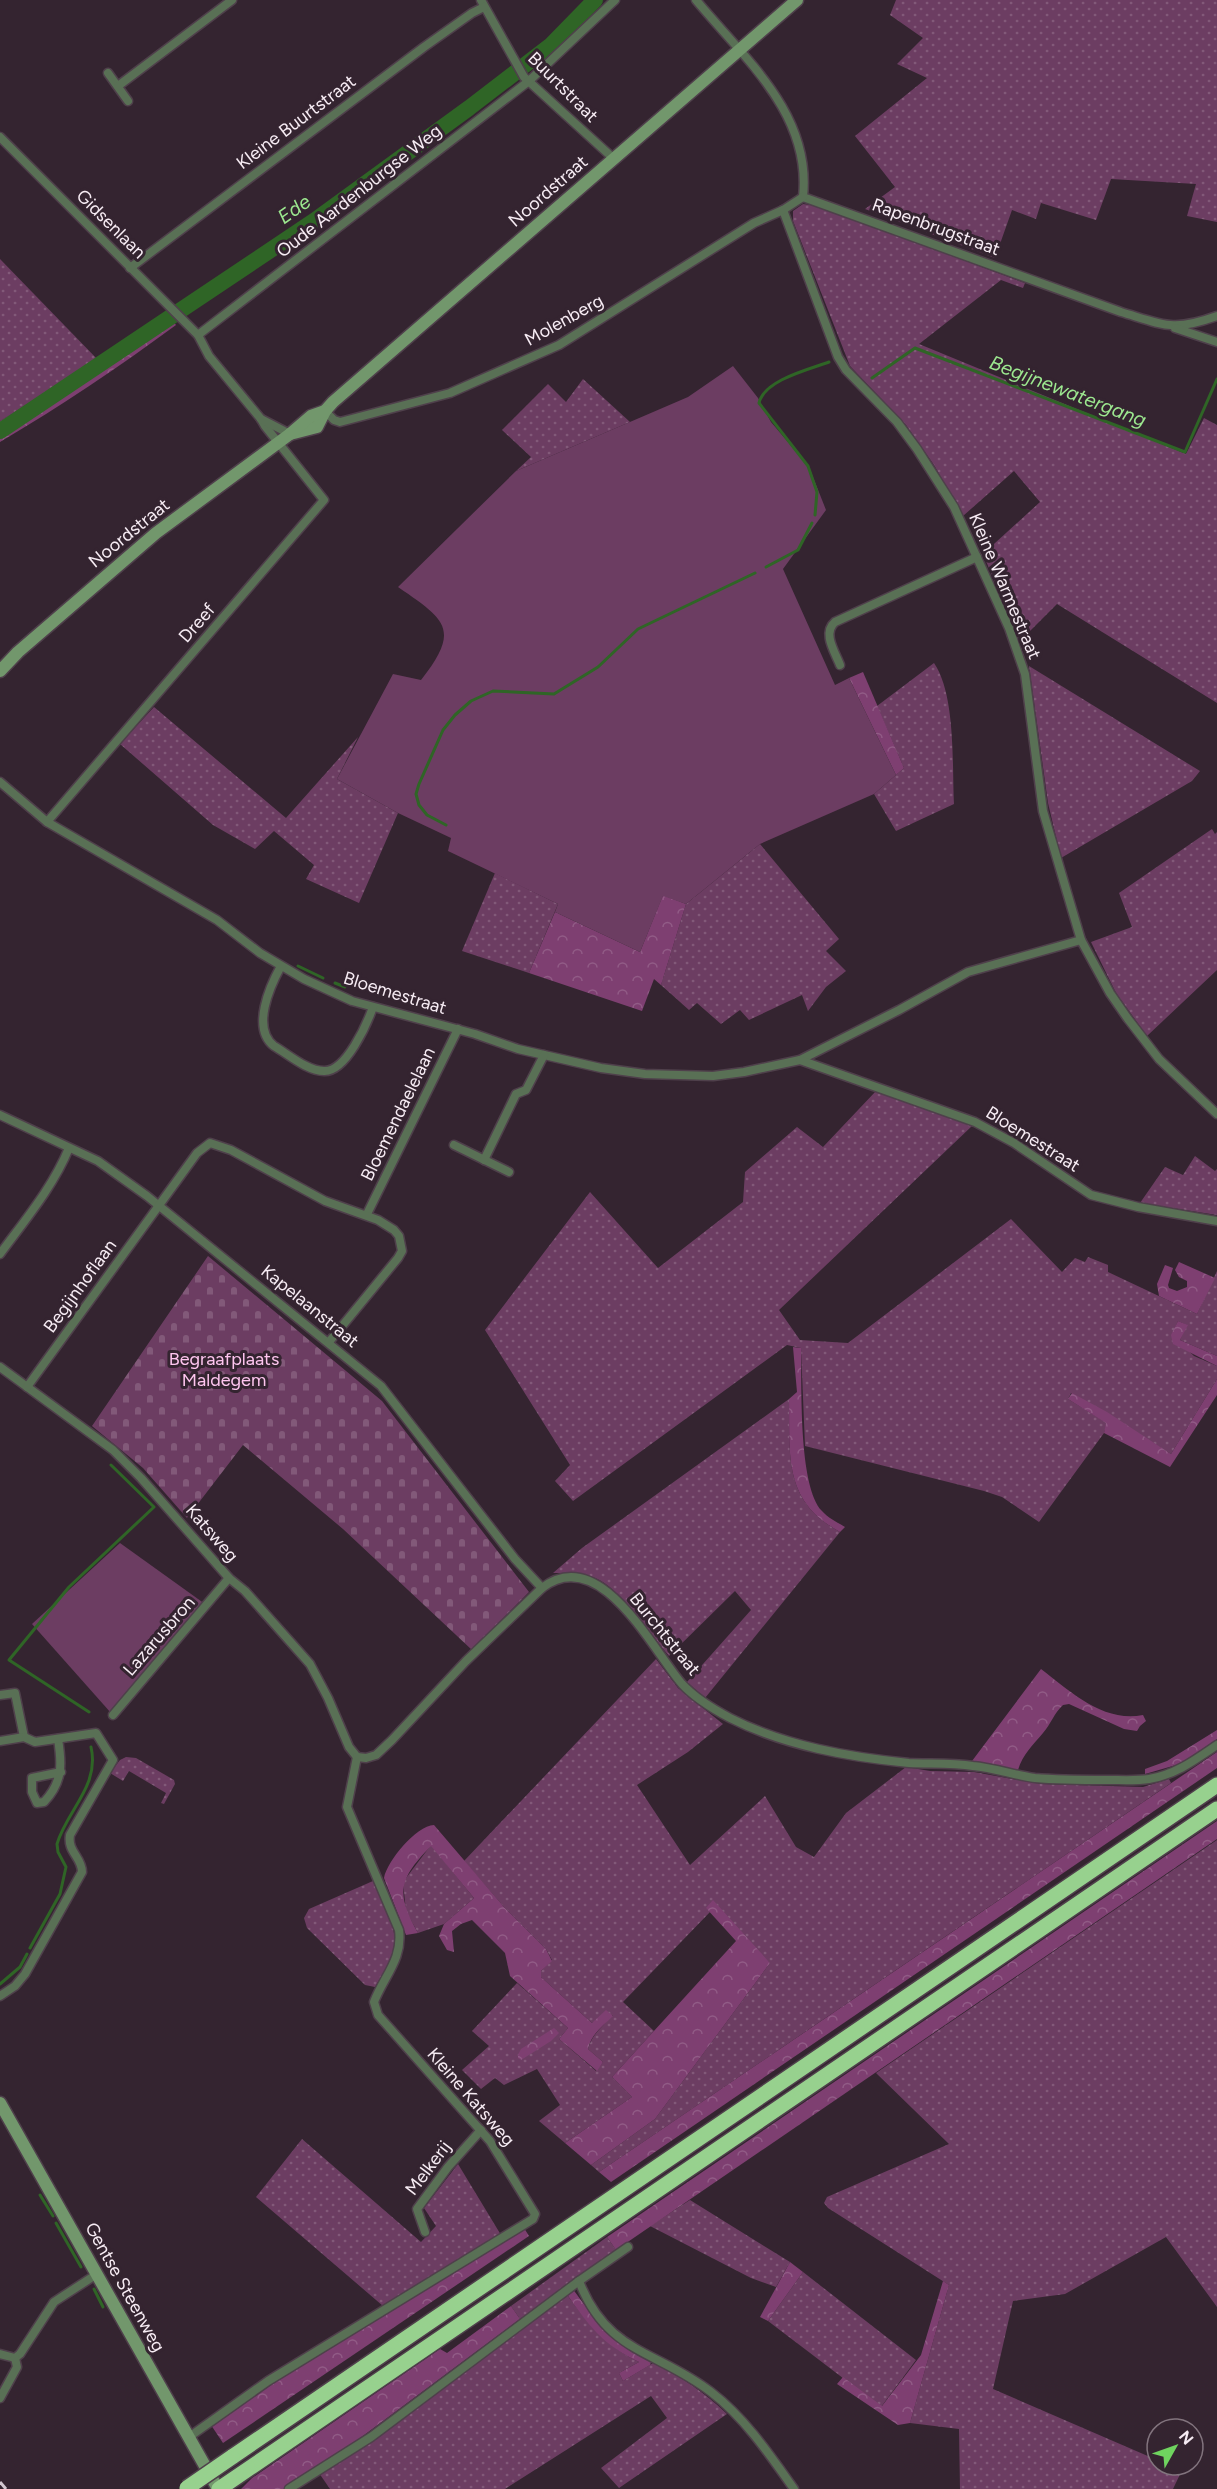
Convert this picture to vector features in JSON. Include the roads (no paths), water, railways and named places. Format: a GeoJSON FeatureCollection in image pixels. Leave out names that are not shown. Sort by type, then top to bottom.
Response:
{"type":"FeatureCollection","features":[{"type":"Feature","properties":{"kind":"highway"},"geometry":{"type":"LineString","coordinates":[[186,2488],[1217,1785]]}},
{"type":"Feature","properties":{"kind":"highway"},"geometry":{"type":"LineString","coordinates":[[218,2489],[1217,1809]]}},
{"type":"Feature","properties":{"kind":"street"},"geometry":{"type":"LineString","coordinates":[[118,86],[232,0]]}},
{"type":"Feature","properties":{"kind":"street","name":"Oude Aardenburgse Weg"},"geometry":{"type":"LineString","coordinates":[[198,335],[527,79],[615,0]]}},
{"type":"Feature","properties":{"kind":"street"},"geometry":{"type":"LineString","coordinates":[[696,0],[751,61],[788,116],[801,155],[803,196]]}},
{"type":"Feature","properties":{"kind":"street","name":"Noordstraat"},"geometry":{"type":"LineString","coordinates":[[0,671],[34,638],[156,533],[290,434],[317,427],[325,411],[796,0]]}},
{"type":"Feature","properties":{"kind":"street","name":"Buurtstraat"},"geometry":{"type":"LineString","coordinates":[[482,3],[516,66],[527,79],[614,158]]}},
{"type":"Feature","properties":{"kind":"street","name":"Kleine Buurtstraat"},"geometry":{"type":"LineString","coordinates":[[130,268],[482,3]]}},
{"type":"Feature","properties":{"kind":"street"},"geometry":{"type":"LineString","coordinates":[[108,73],[128,101]]}},
{"type":"Feature","properties":{"kind":"street","name":"Gidsenlaan"},"geometry":{"type":"LineString","coordinates":[[0,137],[198,335]]}},
{"type":"Feature","properties":{"kind":"street","name":"Molenberg"},"geometry":{"type":"LineString","coordinates":[[325,411],[340,422],[461,388],[559,345],[754,223],[783,210],[803,196]]}},
{"type":"Feature","properties":{"kind":"street","name":"Rapenbrugstraat"},"geometry":{"type":"LineString","coordinates":[[803,196],[1121,312],[1169,326],[1183,326],[1217,316]]}},
{"type":"Feature","properties":{"kind":"street","name":"Kleine Warmestraat"},"geometry":{"type":"LineString","coordinates":[[783,210],[838,357],[846,370],[897,422],[954,507],[1009,628],[1025,674],[1043,810],[1081,940],[1110,993],[1159,1059],[1217,1114]]}},
{"type":"Feature","properties":{"kind":"street"},"geometry":{"type":"LineString","coordinates":[[1169,326],[1217,342]]}},
{"type":"Feature","properties":{"kind":"street"},"geometry":{"type":"LineString","coordinates":[[198,335],[209,356],[279,442]]}},
{"type":"Feature","properties":{"kind":"street"},"geometry":{"type":"LineString","coordinates":[[261,419],[290,434]]}},
{"type":"Feature","properties":{"kind":"street","name":"Dreef"},"geometry":{"type":"LineString","coordinates":[[46,822],[324,500],[279,442]]}},
{"type":"Feature","properties":{"kind":"street"},"geometry":{"type":"LineString","coordinates":[[840,664],[829,638],[829,630],[835,622],[977,557]]}},
{"type":"Feature","properties":{"kind":"street","name":"Bloemestraat"},"geometry":{"type":"LineString","coordinates":[[0,782],[46,822],[201,910],[260,953],[304,980],[342,997],[458,1029],[518,1049],[601,1068],[671,1075],[723,1074],[800,1060],[968,972],[1081,940]]}},
{"type":"Feature","properties":{"kind":"street"},"geometry":{"type":"LineString","coordinates":[[281,966],[263,1004],[269,1042],[317,1070],[326,1072],[345,1060],[368,1020],[373,1006]]}},
{"type":"Feature","properties":{"kind":"street","name":"Bloemendaelelaan"},"geometry":{"type":"LineString","coordinates":[[366,1214],[458,1029]]}},
{"type":"Feature","properties":{"kind":"street"},"geometry":{"type":"LineString","coordinates":[[484,1160],[516,1094],[526,1090],[544,1055]]}},
{"type":"Feature","properties":{"kind":"street","name":"Bloemestraat"},"geometry":{"type":"LineString","coordinates":[[800,1060],[975,1122],[1014,1143],[1091,1195],[1138,1207],[1217,1221]]}},
{"type":"Feature","properties":{"kind":"street","name":"Kapelaanstraat"},"geometry":{"type":"LineString","coordinates":[[0,1115],[98,1161],[159,1206],[381,1386],[399,1406],[515,1559],[542,1588]]}},
{"type":"Feature","properties":{"kind":"street"},"geometry":{"type":"LineString","coordinates":[[159,1206],[197,1153],[210,1143],[231,1150],[325,1201],[366,1214],[394,1230],[399,1236],[402,1251],[329,1342]]}},
{"type":"Feature","properties":{"kind":"street"},"geometry":{"type":"LineString","coordinates":[[454,1145],[509,1172]]}},
{"type":"Feature","properties":{"kind":"street"},"geometry":{"type":"LineString","coordinates":[[0,1254],[48,1188],[62,1166],[69,1148]]}},
{"type":"Feature","properties":{"kind":"street","name":"Begijnhoflaan"},"geometry":{"type":"LineString","coordinates":[[27,1387],[159,1206]]}},
{"type":"Feature","properties":{"kind":"street","name":"Katsweg"},"geometry":{"type":"LineString","coordinates":[[0,1367],[113,1450],[141,1478],[229,1578],[245,1591],[310,1664],[328,1698],[349,1747],[357,1757]]}},
{"type":"Feature","properties":{"kind":"street","name":"Burchtstraat"},"geometry":{"type":"LineString","coordinates":[[357,1757],[366,1758],[376,1755],[466,1661],[542,1588],[553,1580],[564,1577],[590,1580],[616,1599],[658,1648],[681,1683],[695,1696],[732,1719],[806,1747],[909,1762],[973,1766],[1034,1778],[1129,1780],[1147,1779],[1183,1768],[1217,1745]]}},
{"type":"Feature","properties":{"kind":"street","name":"Lazarusbron"},"geometry":{"type":"LineString","coordinates":[[113,1715],[229,1578]]}},
{"type":"Feature","properties":{"kind":"street"},"geometry":{"type":"LineString","coordinates":[[0,1695],[15,1693],[24,1737]]}},
{"type":"Feature","properties":{"kind":"street"},"geometry":{"type":"LineString","coordinates":[[0,1738],[24,1737],[35,1742],[96,1733],[113,1760],[70,1835],[71,1852],[81,1863],[82,1872],[25,1974],[15,1986],[0,1996]]}},
{"type":"Feature","properties":{"kind":"street"},"geometry":{"type":"LineString","coordinates":[[58,1739],[62,1772]]}},
{"type":"Feature","properties":{"kind":"street","name":"Kleine Katsweg"},"geometry":{"type":"LineString","coordinates":[[189,2437],[268,2381],[533,2219],[535,2214],[505,2162],[481,2130],[378,2015],[374,2002],[396,1963],[400,1940],[399,1930],[347,1807],[357,1757]]}},
{"type":"Feature","properties":{"kind":"street","name":"Gentse Steenweg"},"geometry":{"type":"LineString","coordinates":[[0,2103],[218,2489]]}},
{"type":"Feature","properties":{"kind":"street","name":"Melkerij"},"geometry":{"type":"LineString","coordinates":[[425,2232],[417,2209],[448,2167],[481,2130]]}},
{"type":"Feature","properties":{"kind":"street"},"geometry":{"type":"LineString","coordinates":[[289,2489],[371,2437],[579,2280],[628,2247]]}},
{"type":"Feature","properties":{"kind":"street"},"geometry":{"type":"LineString","coordinates":[[15,2358],[20,2354],[54,2302],[97,2274]]}},
{"type":"Feature","properties":{"kind":"street"},"geometry":{"type":"LineString","coordinates":[[579,2280],[586,2299],[607,2329],[634,2348],[690,2377],[713,2393],[760,2442],[794,2489]]}},
{"type":"Feature","properties":{"kind":"street"},"geometry":{"type":"LineString","coordinates":[[0,2354],[15,2358]]}},
{"type":"Feature","properties":{"kind":"street"},"geometry":{"type":"LineString","coordinates":[[0,2398],[17,2367],[15,2358]]}},
{"type":"Feature","properties":{"kind":"waterway","name":"Ede"},"geometry":{"type":"LineString","coordinates":[[0,431],[314,221],[551,45],[595,0]]}},
{"type":"Feature","properties":{"kind":"waterway","name":"Begijnewatergang"},"geometry":{"type":"LineString","coordinates":[[872,378],[915,348],[1185,452],[1217,379]]}},
{"type":"Feature","properties":{"kind":"waterway","name":"Begijnewatergang"},"geometry":{"type":"LineString","coordinates":[[815,515],[817,492],[808,466],[759,403],[769,388],[778,382],[829,362]]}},
{"type":"Feature","properties":{"kind":"waterway","name":"Begijnewatergang"},"geometry":{"type":"LineString","coordinates":[[766,567],[798,550],[812,523]]}},
{"type":"Feature","properties":{"kind":"waterway","name":"Begijnewatergang"},"geometry":{"type":"LineString","coordinates":[[446,825],[427,815],[419,805],[416,794],[443,730],[471,701],[493,691],[554,694],[598,667],[638,629],[755,573]]}},
{"type":"Feature","properties":{"kind":"waterway","name":"Begijnewatergang"},"geometry":{"type":"LineString","coordinates":[[298,966],[323,978]]}},
{"type":"Feature","properties":{"kind":"waterway","name":"Begijnewatergang"},"geometry":{"type":"LineString","coordinates":[[335,983],[345,987]]}},
{"type":"Feature","properties":{"kind":"waterway","name":"Begijnewatergang"},"geometry":{"type":"LineString","coordinates":[[89,1712],[9,1660],[69,1587],[154,1507],[111,1465]]}},
{"type":"Feature","properties":{"kind":"waterway","name":"Begijnewatergang"},"geometry":{"type":"LineString","coordinates":[[30,1948],[60,1894],[66,1867],[58,1852],[57,1844],[87,1786],[93,1761],[91,1747]]}},
{"type":"Feature","properties":{"kind":"waterway","name":"Begijnewatergang"},"geometry":{"type":"LineString","coordinates":[[0,1984],[20,1967],[27,1954]]}},
{"type":"Feature","properties":{"kind":"waterway","name":"Begijnewatergang"},"geometry":{"type":"LineString","coordinates":[[40,2195],[53,2216]]}},
{"type":"Feature","properties":{"kind":"waterway","name":"Begijnewatergang"},"geometry":{"type":"LineString","coordinates":[[56,2223],[81,2267]]}},
{"type":"Feature","properties":{"kind":"waterway","name":"Begijnewatergang"},"geometry":{"type":"LineString","coordinates":[[94,2289],[103,2307]]}},
{"type":"Feature","properties":{"kind":"railway"},"geometry":{"type":"LineString","coordinates":[[0,2482],[6,2489]]}},
{"type":"Feature","properties":{"kind":"park label","name":"Begraafplaats Maldegem"},"geometry":{"type":"Point","coordinates":[224,1369]}}]}
